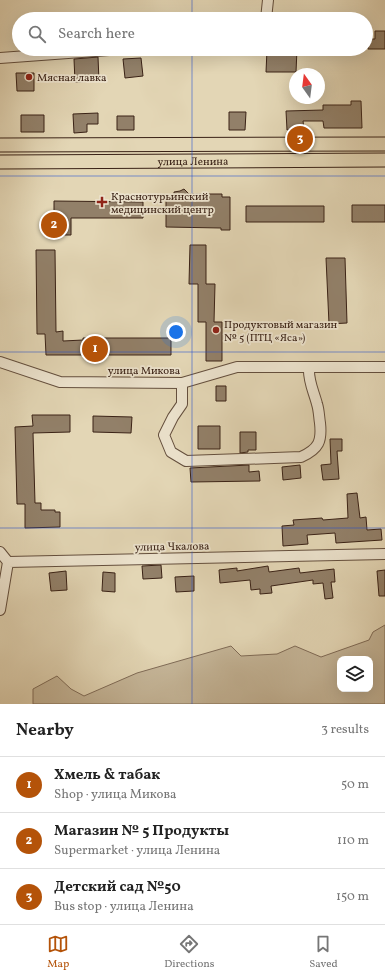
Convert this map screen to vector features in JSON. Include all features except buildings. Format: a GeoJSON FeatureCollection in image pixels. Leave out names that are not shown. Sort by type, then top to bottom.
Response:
{"type":"FeatureCollection","features":[{"type":"Feature","properties":{"kind":"main road","name":"улица Ленина"},"geometry":{"type":"LineString","coordinates":[[0,145],[385,144]]}},
{"type":"Feature","properties":{"kind":"main road","name":"улица Ленина"},"geometry":{"type":"LineString","coordinates":[[0,162],[385,160]]}},
{"type":"Feature","properties":{"kind":"street"},"geometry":{"type":"LineString","coordinates":[[267,12],[268,0]]}},
{"type":"Feature","properties":{"kind":"street"},"geometry":{"type":"LineString","coordinates":[[0,58],[27,56]]}},
{"type":"Feature","properties":{"kind":"street","name":"улица Микова"},"geometry":{"type":"LineString","coordinates":[[0,362],[60,382],[182,383],[237,367],[385,367]]}},
{"type":"Feature","properties":{"kind":"street"},"geometry":{"type":"LineString","coordinates":[[182,383],[182,404],[172,417],[164,435],[171,452],[186,461],[301,457],[310,453],[316,448],[321,436],[318,405],[309,379],[309,368]]}},
{"type":"Feature","properties":{"kind":"street"},"geometry":{"type":"LineString","coordinates":[[0,552],[8,562],[0,610]]}},
{"type":"Feature","properties":{"kind":"street","name":"улица Чкалова"},"geometry":{"type":"LineString","coordinates":[[8,562],[385,554]]}},
{"type":"Feature","properties":{"kind":"shaded area"},"geometry":{"type":"Polygon","coordinates":[[[385,625],[385,704],[33,704],[33,689],[57,676],[71,689],[84,696],[137,673],[231,646],[241,656],[277,654],[295,646],[321,657],[369,640],[373,632],[385,625]]]}},
{"type":"Feature","properties":{"kind":"place","name":"Мясная лавка"},"geometry":{"type":"Point","coordinates":[29,77]}},
{"type":"Feature","properties":{"kind":"place","name":"Детский сад №50"},"geometry":{"type":"Point","coordinates":[300,139]}},
{"type":"Feature","properties":{"kind":"place","name":"Краснотурьинский медицинский центр"},"geometry":{"type":"Point","coordinates":[102,202]}},
{"type":"Feature","properties":{"kind":"place","name":"Магазин № 5 Продукты"},"geometry":{"type":"Point","coordinates":[54,225]}},
{"type":"Feature","properties":{"kind":"place","name":"Продуктовый магазин № 5 (ПТЦ «Яса»)"},"geometry":{"type":"Point","coordinates":[216,330]}},
{"type":"Feature","properties":{"kind":"place","name":"Хмель & табак"},"geometry":{"type":"Point","coordinates":[95,349]}}]}
